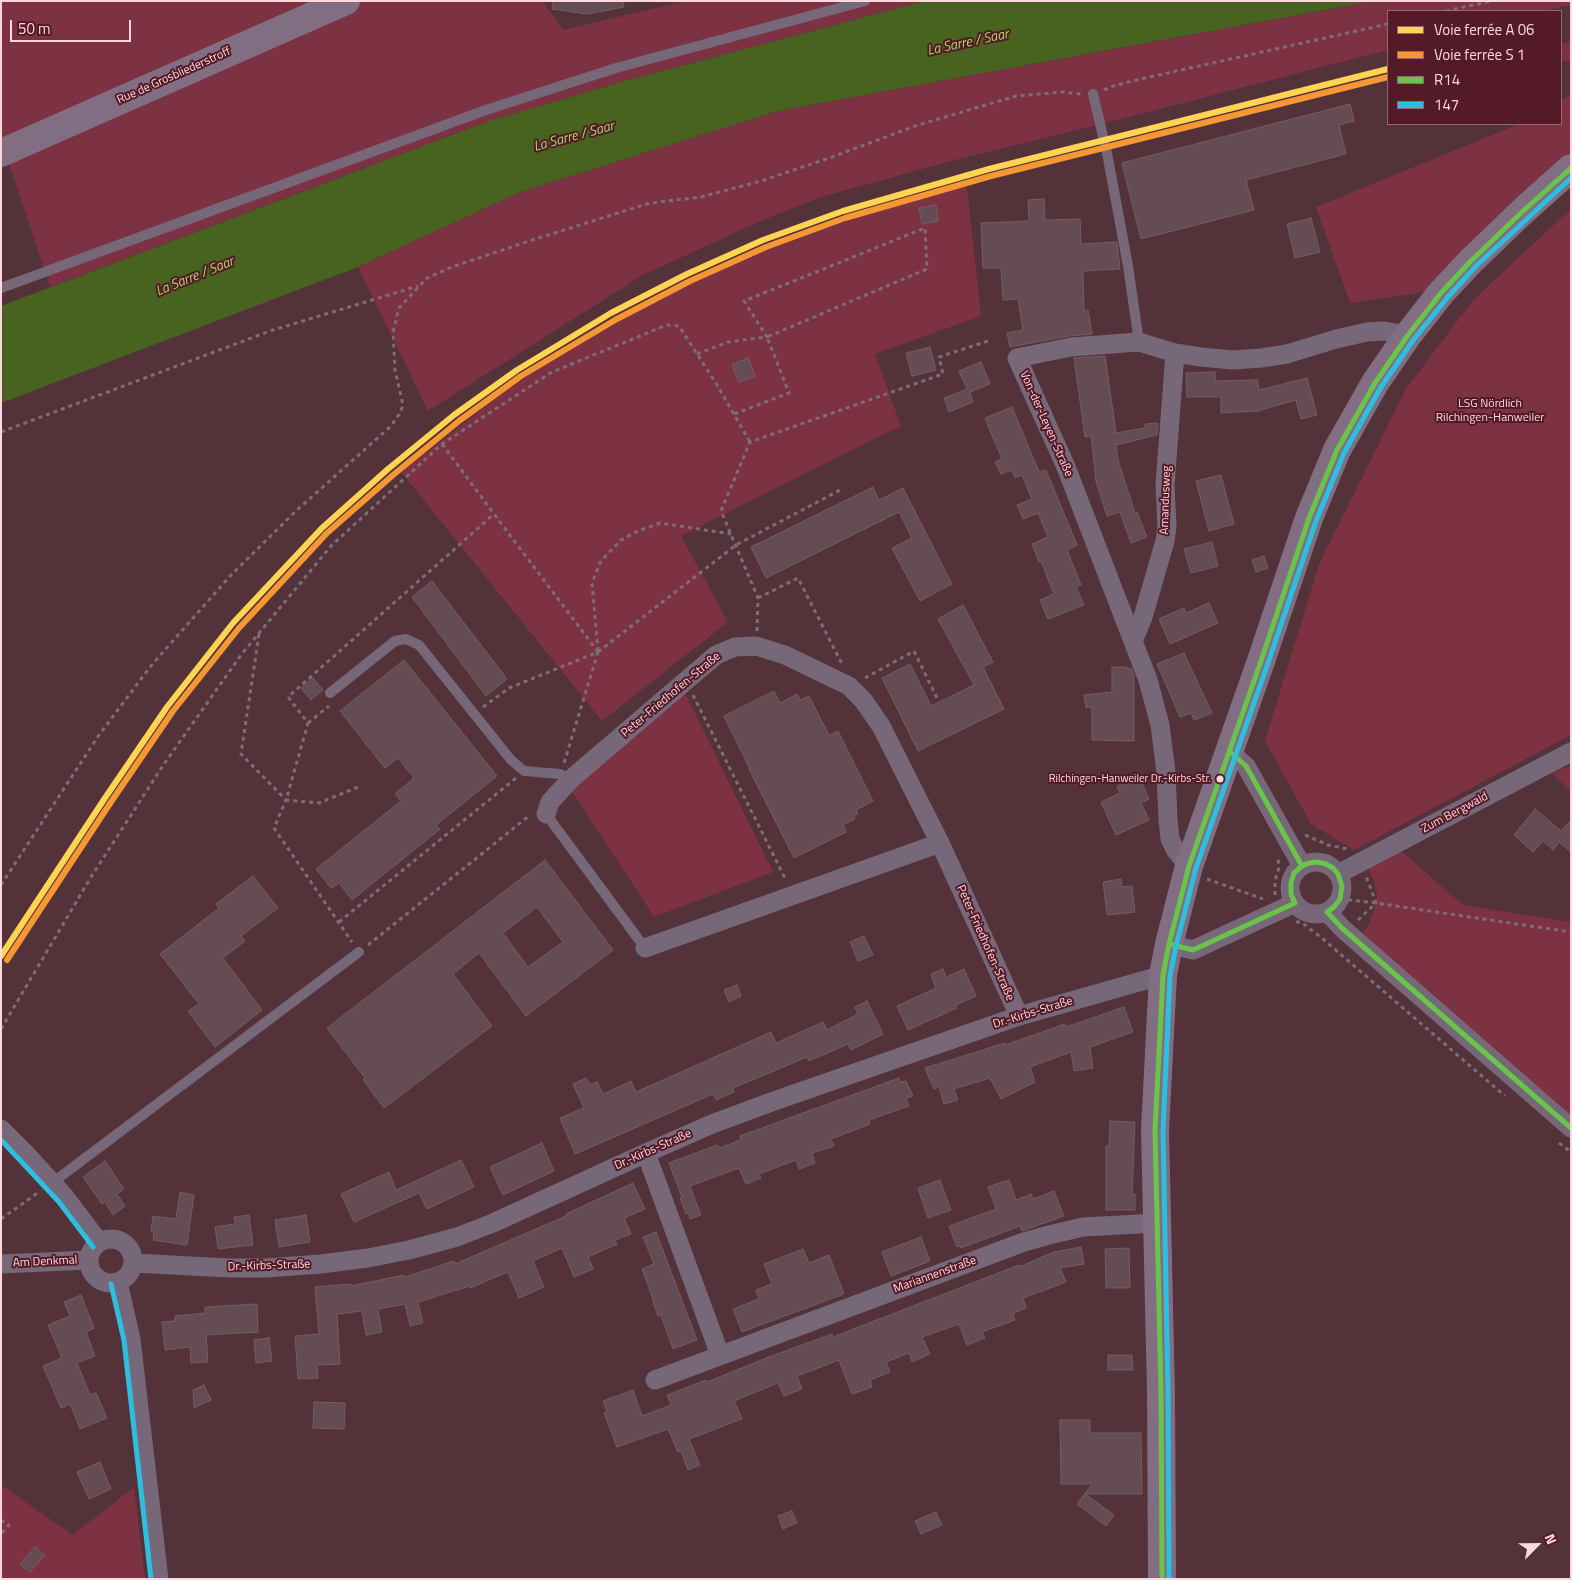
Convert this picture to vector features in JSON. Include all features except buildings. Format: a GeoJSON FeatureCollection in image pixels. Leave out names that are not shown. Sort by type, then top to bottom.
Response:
{"type":"FeatureCollection","features":[{"type":"Feature","properties":{"kind":"main road","name":"Rue de Grosbliederstroff"},"geometry":{"type":"LineString","coordinates":[[1,153],[346,1]]}},
{"type":"Feature","properties":{"kind":"main road"},"geometry":{"type":"LineString","coordinates":[[1162,1579],[1155,1130],[1163,975],[1176,946],[1198,873],[1229,751],[1309,518],[1337,450],[1374,383],[1441,293],[1471,261],[1571,168]]}},
{"type":"Feature","properties":{"kind":"street","name":"Von-der-Leyen-Straße"},"geometry":{"type":"LineString","coordinates":[[1198,873],[1176,851],[1170,839],[1166,772],[1160,725],[1148,680],[1066,467],[1017,358],[1071,347],[1138,342],[1175,354],[1233,360],[1287,354],[1367,332],[1384,331],[1408,335]]}},
{"type":"Feature","properties":{"kind":"street","name":"Amandusweg"},"geometry":{"type":"LineString","coordinates":[[1133,641],[1144,617],[1165,541],[1167,526],[1166,485],[1175,354]]}},
{"type":"Feature","properties":{"kind":"street","name":"Peter-Friedhofen-Straße"},"geometry":{"type":"LineString","coordinates":[[546,814],[550,802],[566,776],[686,682],[716,655],[735,647],[756,646],[785,655],[851,685],[880,726],[940,842],[1019,1016]]}},
{"type":"Feature","properties":{"kind":"street"},"geometry":{"type":"LineString","coordinates":[[1229,751],[1246,766],[1302,866]]}},
{"type":"Feature","properties":{"kind":"street","name":"Zum Bergwald"},"geometry":{"type":"LineString","coordinates":[[1338,874],[1571,752]]}},
{"type":"Feature","properties":{"kind":"street"},"geometry":{"type":"LineString","coordinates":[[645,948],[940,842]]}},
{"type":"Feature","properties":{"kind":"street"},"geometry":{"type":"LineString","coordinates":[[1309,863],[1326,864],[1338,874],[1342,886],[1333,906],[1313,914],[1306,912],[1295,903],[1290,894],[1290,883],[1294,873],[1309,863]]}},
{"type":"Feature","properties":{"kind":"street"},"geometry":{"type":"LineString","coordinates":[[1176,946],[1193,950],[1295,903]]}},
{"type":"Feature","properties":{"kind":"street"},"geometry":{"type":"LineString","coordinates":[[1333,906],[1343,930],[1571,1128]]}},
{"type":"Feature","properties":{"kind":"street","name":"Dr.-Kirbs-Straße"},"geometry":{"type":"LineString","coordinates":[[134,1263],[229,1268],[266,1268],[321,1264],[401,1252],[457,1237],[493,1223],[712,1124],[1019,1016],[1163,975]]}},
{"type":"Feature","properties":{"kind":"street"},"geometry":{"type":"LineString","coordinates":[[1,1129],[65,1197],[99,1242]]}},
{"type":"Feature","properties":{"kind":"street"},"geometry":{"type":"LineString","coordinates":[[646,1153],[720,1355]]}},
{"type":"Feature","properties":{"kind":"street","name":"Mariannenstraße"},"geometry":{"type":"LineString","coordinates":[[655,1380],[1041,1237],[1084,1227],[1157,1223]]}},
{"type":"Feature","properties":{"kind":"street"},"geometry":{"type":"LineString","coordinates":[[111,1238],[123,1242],[131,1251],[134,1263],[130,1273],[123,1280],[108,1283],[98,1278],[91,1270],[89,1260],[93,1248],[99,1242],[111,1238]]}},
{"type":"Feature","properties":{"kind":"street","name":"Am Denkmal"},"geometry":{"type":"LineString","coordinates":[[1,1264],[89,1260]]}},
{"type":"Feature","properties":{"kind":"street"},"geometry":{"type":"LineString","coordinates":[[118,1282],[131,1339],[159,1579]]}},
{"type":"Feature","properties":{"kind":"lane"},"geometry":{"type":"LineString","coordinates":[[1,288],[486,110],[616,68],[865,1]]}},
{"type":"Feature","properties":{"kind":"lane"},"geometry":{"type":"LineString","coordinates":[[1093,94],[1107,153],[1128,266],[1138,342]]}},
{"type":"Feature","properties":{"kind":"lane"},"geometry":{"type":"LineString","coordinates":[[330,692],[395,641],[406,638],[419,645],[511,760],[524,771],[566,776]]}},
{"type":"Feature","properties":{"kind":"lane"},"geometry":{"type":"LineString","coordinates":[[546,814],[645,948]]}},
{"type":"Feature","properties":{"kind":"lane"},"geometry":{"type":"LineString","coordinates":[[52,1183],[359,952]]}},
{"type":"Feature","properties":{"kind":"path"},"geometry":{"type":"LineString","coordinates":[[1451,10],[1492,1]]}},
{"type":"Feature","properties":{"kind":"path"},"geometry":{"type":"LineString","coordinates":[[1,885],[99,735],[150,667],[231,575],[297,510],[391,426],[403,405],[395,370],[393,332],[399,308],[428,278],[452,267],[650,203],[701,197],[761,182],[832,158],[918,125],[1016,96],[1062,92],[1093,94],[1113,86],[1145,78],[1387,24]]}},
{"type":"Feature","properties":{"kind":"path"},"geometry":{"type":"LineString","coordinates":[[697,354],[728,342],[767,337],[927,269],[925,228],[744,301],[767,337],[789,393],[734,414]]}},
{"type":"Feature","properties":{"kind":"path"},"geometry":{"type":"LineString","coordinates":[[1,432],[270,331],[419,286]]}},
{"type":"Feature","properties":{"kind":"path"},"geometry":{"type":"LineString","coordinates":[[1,1029],[96,869],[164,764],[241,656],[331,546],[442,444],[552,372],[667,325],[679,326],[750,442]]}},
{"type":"Feature","properties":{"kind":"path"},"geometry":{"type":"LineString","coordinates":[[756,646],[758,598],[721,511],[750,442],[943,374],[939,357],[988,341]]}},
{"type":"Feature","properties":{"kind":"path"},"geometry":{"type":"LineString","coordinates":[[442,444],[598,652]]}},
{"type":"Feature","properties":{"kind":"path"},"geometry":{"type":"LineString","coordinates":[[474,713],[509,688],[598,652],[736,545],[842,489]]}},
{"type":"Feature","properties":{"kind":"path"},"geometry":{"type":"LineString","coordinates":[[308,723],[288,697],[494,514]]}},
{"type":"Feature","properties":{"kind":"path"},"geometry":{"type":"LineString","coordinates":[[566,776],[598,652],[592,583],[602,560],[621,540],[660,523],[731,534]]}},
{"type":"Feature","properties":{"kind":"path"},"geometry":{"type":"LineString","coordinates":[[758,598],[798,578],[851,685],[914,651],[937,698]]}},
{"type":"Feature","properties":{"kind":"path"},"geometry":{"type":"LineString","coordinates":[[260,633],[241,754],[286,800],[319,803],[358,787]]}},
{"type":"Feature","properties":{"kind":"path"},"geometry":{"type":"LineString","coordinates":[[686,682],[793,895]]}},
{"type":"Feature","properties":{"kind":"path"},"geometry":{"type":"LineString","coordinates":[[330,692],[336,700],[308,723],[286,800],[274,828],[359,952],[529,816],[546,814]]}},
{"type":"Feature","properties":{"kind":"path"},"geometry":{"type":"LineString","coordinates":[[339,922],[524,771]]}},
{"type":"Feature","properties":{"kind":"path"},"geometry":{"type":"LineString","coordinates":[[1303,834],[1328,845],[1354,850]]}},
{"type":"Feature","properties":{"kind":"path"},"geometry":{"type":"LineString","coordinates":[[1275,898],[1275,881],[1279,867],[1278,858]]}},
{"type":"Feature","properties":{"kind":"path"},"geometry":{"type":"LineString","coordinates":[[1198,873],[1270,901]]}},
{"type":"Feature","properties":{"kind":"path"},"geometry":{"type":"LineString","coordinates":[[1365,873],[1376,903]]}},
{"type":"Feature","properties":{"kind":"path"},"geometry":{"type":"LineString","coordinates":[[1353,925],[1376,903]]}},
{"type":"Feature","properties":{"kind":"path"},"geometry":{"type":"LineString","coordinates":[[1333,906],[1376,903],[1571,932]]}},
{"type":"Feature","properties":{"kind":"path"},"geometry":{"type":"LineString","coordinates":[[1291,922],[1301,922],[1323,939],[1511,1101]]}},
{"type":"Feature","properties":{"kind":"path"},"geometry":{"type":"LineString","coordinates":[[1556,1140],[1571,1152]]}},
{"type":"Feature","properties":{"kind":"path"},"geometry":{"type":"LineString","coordinates":[[1,1219],[52,1183]]}},
{"type":"Feature","properties":{"kind":"path"},"geometry":{"type":"LineString","coordinates":[[1,1520],[9,1525],[1,1534]]}},
{"type":"Feature","properties":{"kind":"green space"},"geometry":{"type":"Polygon","coordinates":[[[1,1],[543,1],[563,30],[685,1],[925,1],[621,82],[489,121],[50,287],[1,139],[1,1]]]}},
{"type":"Feature","properties":{"kind":"green space"},"geometry":{"type":"Polygon","coordinates":[[[1373,1],[1571,1],[1571,5],[1548,10],[1387,10],[1387,50],[962,158],[821,197],[763,220],[643,275],[428,411],[358,267],[520,192],[778,111],[1373,1]]]}},
{"type":"Feature","properties":{"kind":"green space"},"geometry":{"type":"Polygon","coordinates":[[[1571,41],[1571,61],[1562,61],[1562,44],[1571,41]]]}},
{"type":"Feature","properties":{"kind":"green space"},"geometry":{"type":"Polygon","coordinates":[[[1571,95],[1571,151],[1426,292],[1350,303],[1316,207],[1517,125],[1562,125],[1562,100],[1571,95]]]}},
{"type":"Feature","properties":{"kind":"green space"},"geometry":{"type":"Polygon","coordinates":[[[967,186],[981,316],[875,354],[901,426],[681,536],[728,622],[602,721],[401,472],[495,399],[569,347],[660,298],[772,245],[843,217],[909,198],[967,186]]]}},
{"type":"Feature","properties":{"kind":"green space","name":"LSG Nördlich Rilchingen-Hanweiler"},"geometry":{"type":"Polygon","coordinates":[[[1571,209],[1571,735],[1354,850],[1311,824],[1265,741],[1319,564],[1406,389],[1474,299],[1571,209]]]}},
{"type":"Feature","properties":{"kind":"green space"},"geometry":{"type":"Polygon","coordinates":[[[685,693],[773,872],[654,917],[571,790],[685,693]]]}},
{"type":"Feature","properties":{"kind":"green space"},"geometry":{"type":"Polygon","coordinates":[[[1571,765],[1571,792],[1552,773],[1571,765]]]}},
{"type":"Feature","properties":{"kind":"green space"},"geometry":{"type":"Polygon","coordinates":[[[1401,851],[1463,905],[1571,922],[1571,1121],[1360,937],[1370,922],[1377,895],[1368,867],[1401,851]]]}},
{"type":"Feature","properties":{"kind":"green space"},"geometry":{"type":"Polygon","coordinates":[[[1,1485],[73,1535],[134,1487],[145,1579],[1,1579],[1,1485]]]}},
{"type":"Feature","properties":{"kind":"water","name":"La Sarre / Saar"},"geometry":{"type":"Polygon","coordinates":[[[925,1],[1373,1],[778,111],[520,192],[358,267],[1,403],[1,306],[489,121],[621,82],[925,1]]]}},
{"type":"Feature","properties":{"kind":"transit line"},"geometry":{"type":"LineString","coordinates":[[1,956],[167,707],[233,623],[322,528],[388,469],[454,415],[517,370],[611,313],[687,274],[763,240],[843,211],[989,169],[1387,69]]}},
{"type":"Feature","properties":{"kind":"transit line"},"geometry":{"type":"LineString","coordinates":[[7,960],[173,711],[239,628],[327,533],[393,475],[459,421],[521,376],[615,320],[690,281],[766,247],[845,218],[991,176],[1387,77]]}},
{"type":"Feature","properties":{"kind":"transit line","name":"R14"},"geometry":{"type":"LineString","coordinates":[[1162,1579],[1161,1393],[1155,1130],[1163,975],[1189,866],[1309,518],[1337,450],[1375,383],[1408,335],[1441,293],[1471,261],[1571,168]]}},
{"type":"Feature","properties":{"kind":"transit line","name":"147"},"geometry":{"type":"LineString","coordinates":[[1169,1579],[1163,1130],[1170,976],[1196,868],[1316,521],[1344,453],[1381,387],[1414,339],[1447,298],[1476,266],[1571,178]]}},
{"type":"Feature","properties":{"kind":"transit line","name":"R14"},"geometry":{"type":"LineString","coordinates":[[1229,751],[1246,766],[1302,866]]}},
{"type":"Feature","properties":{"kind":"transit line","name":"R14"},"geometry":{"type":"LineString","coordinates":[[1295,903],[1291,894],[1291,883],[1294,873],[1309,863],[1326,864],[1338,874],[1342,886],[1340,899],[1327,912]]}},
{"type":"Feature","properties":{"kind":"transit line","name":"R14"},"geometry":{"type":"LineString","coordinates":[[1169,944],[1193,950],[1295,903]]}},
{"type":"Feature","properties":{"kind":"transit line","name":"R14"},"geometry":{"type":"LineString","coordinates":[[1327,912],[1343,929],[1571,1128]]}},
{"type":"Feature","properties":{"kind":"transit line","name":"147"},"geometry":{"type":"LineString","coordinates":[[1,1140],[59,1202],[93,1247]]}},
{"type":"Feature","properties":{"kind":"transit line","name":"147"},"geometry":{"type":"LineString","coordinates":[[111,1284],[124,1340],[151,1579]]}},
{"type":"Feature","properties":{"kind":"place","name":"Rilchingen-Hanweiler Dr.-Kirbs-Str."},"geometry":{"type":"Point","coordinates":[1220,779]}}]}
